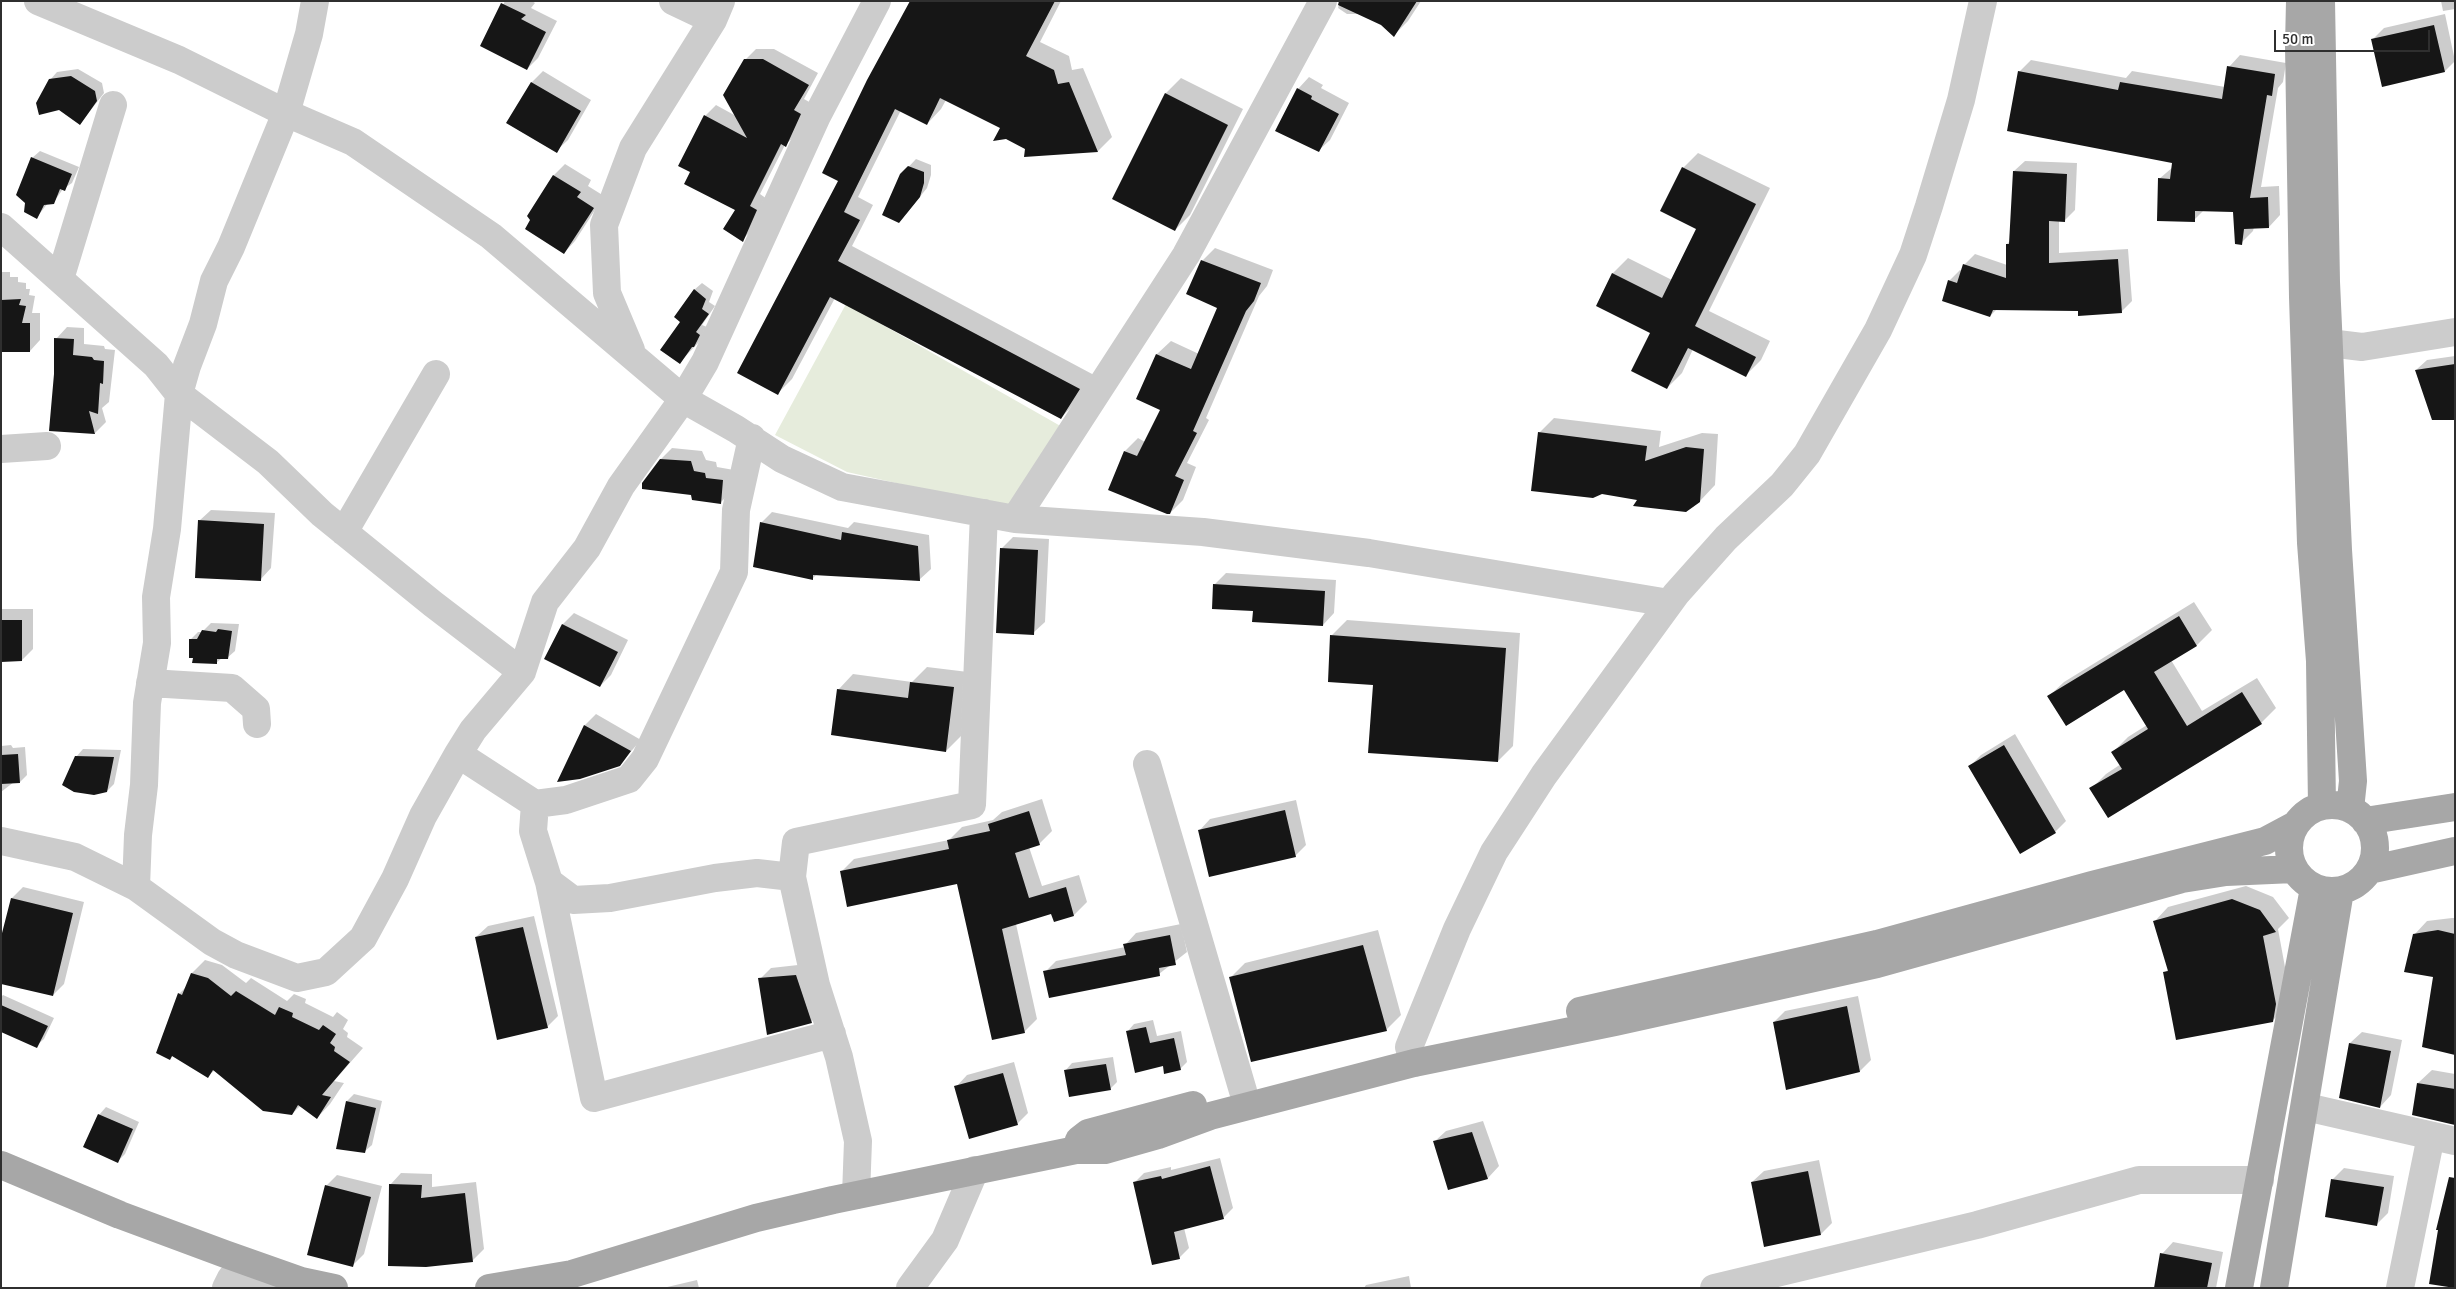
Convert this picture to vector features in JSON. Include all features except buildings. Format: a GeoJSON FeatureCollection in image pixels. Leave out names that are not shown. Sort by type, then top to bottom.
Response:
{"type":"FeatureCollection","features":[{"type":"Feature","properties":{"kind":"main road"},"geometry":{"type":"LineString","coordinates":[[2300,1],[2299,46],[2304,313],[2311,542],[2320,661],[2322,806]]}},
{"type":"Feature","properties":{"kind":"main road"},"geometry":{"type":"LineString","coordinates":[[2295,825],[2289,840],[2289,855],[2294,869],[2302,880],[2327,889],[2359,882],[2370,870],[2375,854],[2373,836],[2357,815],[2353,781],[2338,550],[2325,272],[2321,1]]}},
{"type":"Feature","properties":{"kind":"main road"},"geometry":{"type":"LineString","coordinates":[[489,1288],[572,1274],[755,1219],[856,1195],[1076,1150],[1105,1150],[1412,1055],[1541,1021],[1721,978],[1877,944],[2102,882],[2265,841],[2295,825],[2305,814],[2322,806],[2333,805],[2357,815],[2455,807]]}},
{"type":"Feature","properties":{"kind":"main road"},"geometry":{"type":"LineString","coordinates":[[2370,870],[2455,851]]}},
{"type":"Feature","properties":{"kind":"main road"},"geometry":{"type":"LineString","coordinates":[[1076,1150],[1080,1140],[1088,1133],[1243,1091],[1412,1055],[1615,1022],[1877,964],[2182,879],[2226,872],[2294,869]]}},
{"type":"Feature","properties":{"kind":"main road"},"geometry":{"type":"LineString","coordinates":[[2274,1288],[2306,1107],[2327,889]]}},
{"type":"Feature","properties":{"kind":"main road"},"geometry":{"type":"LineString","coordinates":[[2239,1288],[2260,1180],[2327,889]]}},
{"type":"Feature","properties":{"kind":"main road"},"geometry":{"type":"LineString","coordinates":[[1,1166],[125,1217],[225,1254],[301,1281],[334,1288]]}},
{"type":"Feature","properties":{"kind":"street"},"geometry":{"type":"LineString","coordinates":[[38,1],[179,60],[286,113],[353,142],[491,236],[683,399],[752,438],[782,459],[842,487],[1015,519],[1219,534],[1369,554],[1669,603]]}},
{"type":"Feature","properties":{"kind":"street"},"geometry":{"type":"LineString","coordinates":[[136,887],[150,683],[157,642],[156,597],[167,529],[179,394],[186,366],[203,324],[214,281],[232,247],[286,113],[309,34],[315,1]]}},
{"type":"Feature","properties":{"kind":"street"},"geometry":{"type":"LineString","coordinates":[[634,356],[606,292],[604,225],[634,148],[717,10],[673,1]]}},
{"type":"Feature","properties":{"kind":"street"},"geometry":{"type":"LineString","coordinates":[[1,841],[75,857],[136,887],[212,942],[236,955],[297,978],[326,972],[363,938],[395,879],[423,816],[472,730],[522,672],[545,602],[587,548],[621,486],[683,399],[705,362],[817,116],[878,1]]}},
{"type":"Feature","properties":{"kind":"street"},"geometry":{"type":"LineString","coordinates":[[1015,519],[1186,255],[1323,1]]}},
{"type":"Feature","properties":{"kind":"street"},"geometry":{"type":"LineString","coordinates":[[1412,1055],[1457,929],[1493,854],[1544,776],[1669,603],[1726,538],[1789,477],[1807,454],[1837,405],[1878,330],[1913,255],[1929,206],[1961,100],[1983,1]]}},
{"type":"Feature","properties":{"kind":"street"},"geometry":{"type":"LineString","coordinates":[[60,279],[113,104]]}},
{"type":"Feature","properties":{"kind":"street"},"geometry":{"type":"LineString","coordinates":[[1,227],[156,365],[179,394],[268,462],[322,514],[344,532],[522,672]]}},
{"type":"Feature","properties":{"kind":"street"},"geometry":{"type":"LineString","coordinates":[[2329,343],[2362,347],[2455,332]]}},
{"type":"Feature","properties":{"kind":"street"},"geometry":{"type":"LineString","coordinates":[[344,532],[436,374]]}},
{"type":"Feature","properties":{"kind":"street"},"geometry":{"type":"LineString","coordinates":[[458,754],[535,804],[566,800],[629,779],[645,759],[734,572],[736,510],[752,438]]}},
{"type":"Feature","properties":{"kind":"street"},"geometry":{"type":"LineString","coordinates":[[1,449],[47,446]]}},
{"type":"Feature","properties":{"kind":"street"},"geometry":{"type":"LineString","coordinates":[[856,1195],[858,1141],[832,1034],[816,985],[792,877],[796,842],[972,805],[984,513]]}},
{"type":"Feature","properties":{"kind":"street"},"geometry":{"type":"LineString","coordinates":[[150,683],[232,688],[256,709],[257,724]]}},
{"type":"Feature","properties":{"kind":"street"},"geometry":{"type":"LineString","coordinates":[[1148,764],[1243,1091]]}},
{"type":"Feature","properties":{"kind":"street"},"geometry":{"type":"LineString","coordinates":[[535,804],[533,831],[549,882],[594,1098],[832,1034]]}},
{"type":"Feature","properties":{"kind":"street"},"geometry":{"type":"LineString","coordinates":[[549,882],[572,900],[610,898],[715,878],[757,873],[792,877]]}},
{"type":"Feature","properties":{"kind":"street"},"geometry":{"type":"LineString","coordinates":[[2306,1107],[2443,1139],[2400,1288]]}},
{"type":"Feature","properties":{"kind":"street"},"geometry":{"type":"LineString","coordinates":[[910,1288],[945,1240],[975,1170]]}},
{"type":"Feature","properties":{"kind":"street"},"geometry":{"type":"LineString","coordinates":[[1714,1288],[1977,1225],[2139,1180],[2260,1180]]}},
{"type":"Feature","properties":{"kind":"street"},"geometry":{"type":"LineString","coordinates":[[226,1288],[231,1278],[267,1288]]}},
{"type":"Feature","properties":{"kind":"green space"},"geometry":{"type":"Polygon","coordinates":[[[846,304],[1064,428],[1021,511],[847,472],[775,435],[846,304]]]}}]}
